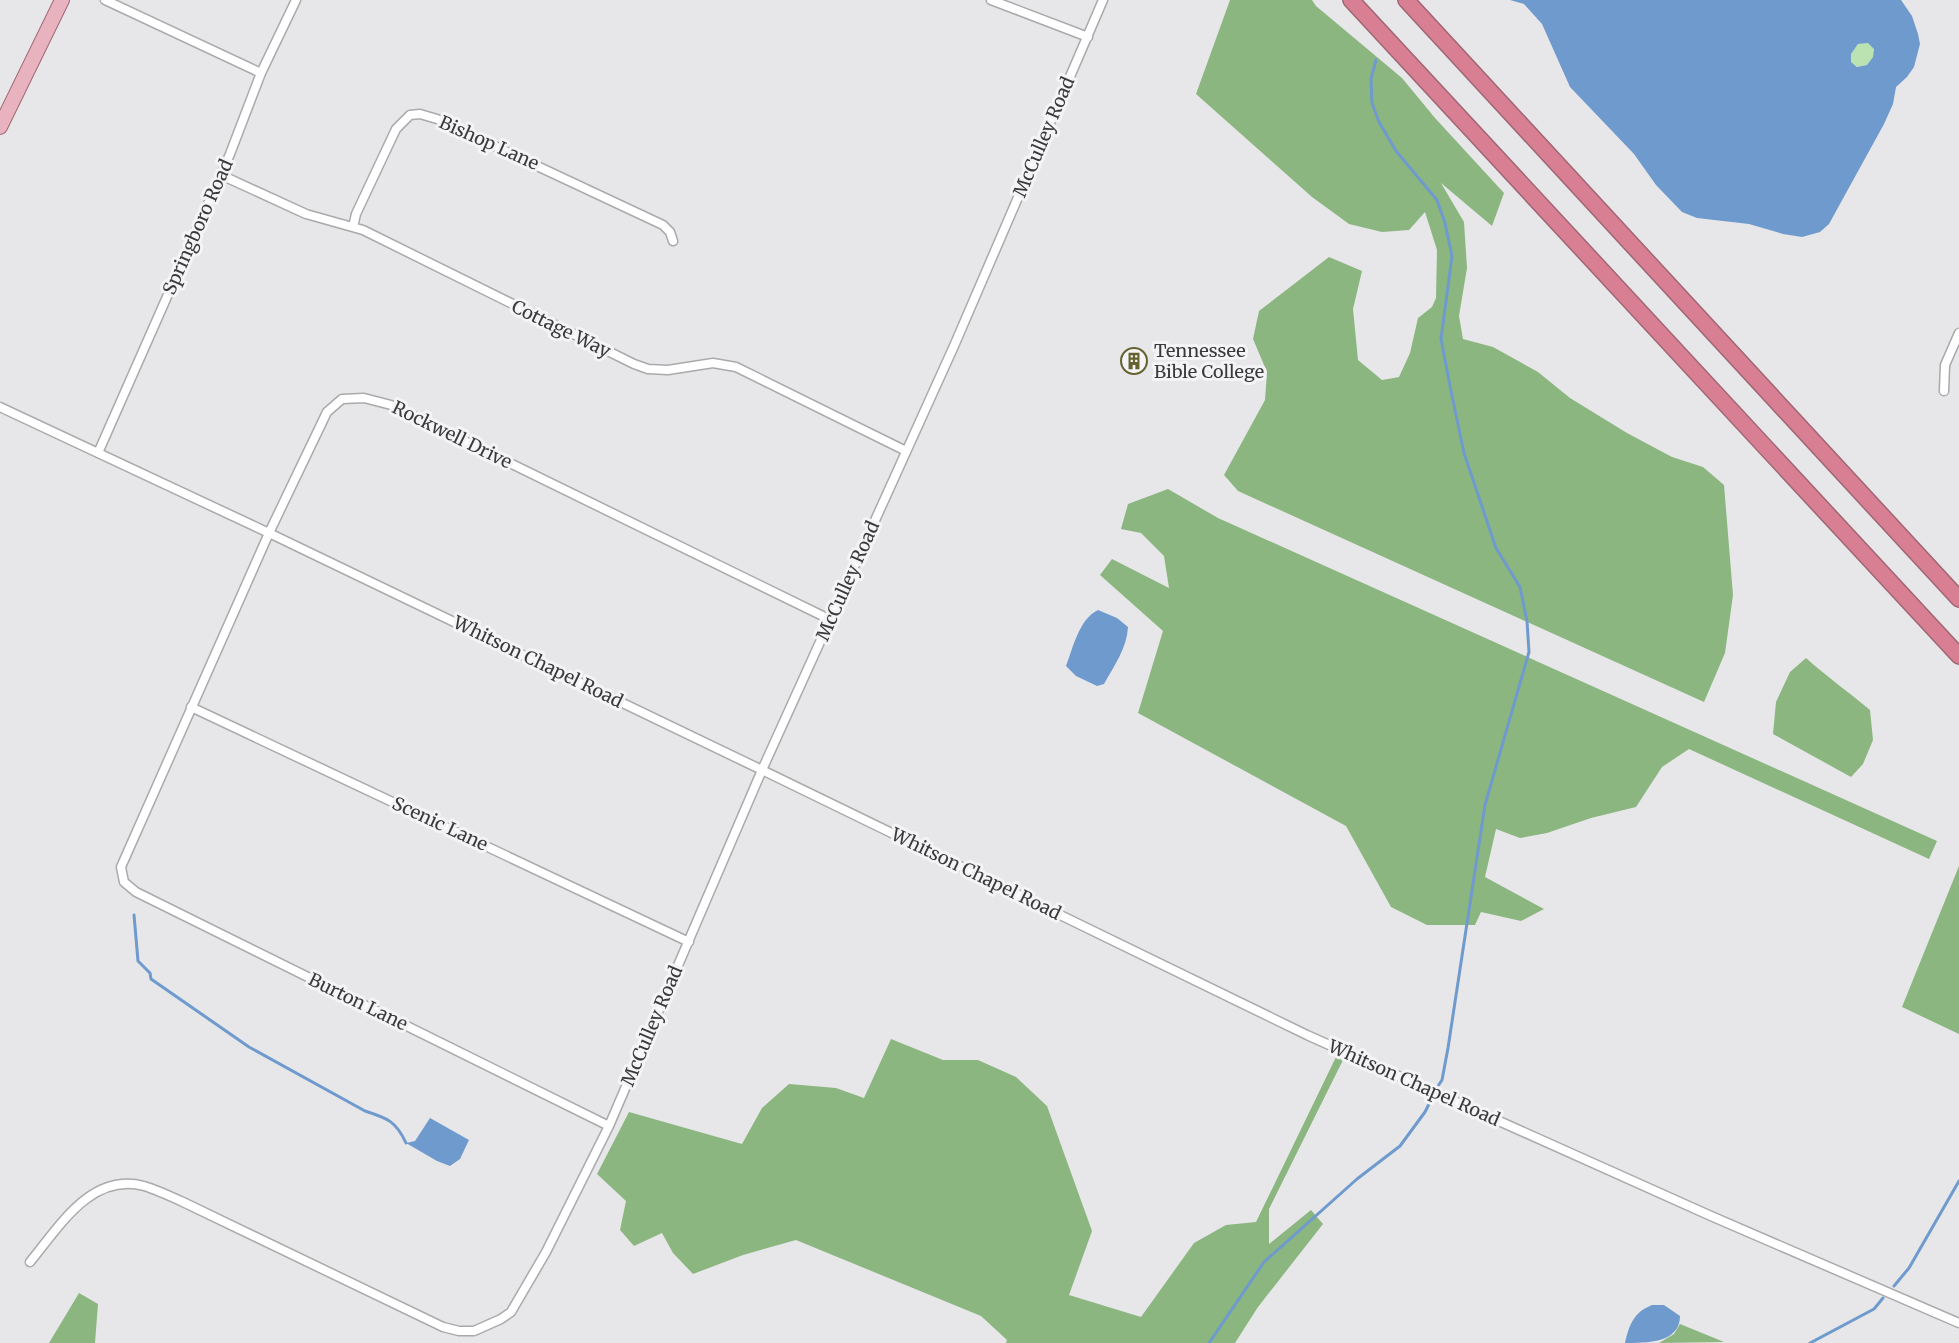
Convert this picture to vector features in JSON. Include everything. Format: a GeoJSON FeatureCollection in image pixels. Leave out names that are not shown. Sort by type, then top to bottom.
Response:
{"type":"FeatureCollection","features":[{"type":"Feature","properties":{"kind":"highway"},"geometry":{"type":"LineString","coordinates":[[1351,0],[1959,656]]}},
{"type":"Feature","properties":{"kind":"highway"},"geometry":{"type":"LineString","coordinates":[[1406,0],[1959,599]]}},
{"type":"Feature","properties":{"kind":"main road"},"geometry":{"type":"LineString","coordinates":[[0,127],[62,0]]}},
{"type":"Feature","properties":{"kind":"street"},"geometry":{"type":"LineString","coordinates":[[105,0],[261,73]]}},
{"type":"Feature","properties":{"kind":"street","name":"Springboro Road"},"geometry":{"type":"LineString","coordinates":[[98,453],[221,175],[261,73],[296,0]]}},
{"type":"Feature","properties":{"kind":"street"},"geometry":{"type":"LineString","coordinates":[[991,0],[1088,37]]}},
{"type":"Feature","properties":{"kind":"street","name":"McCulley Road"},"geometry":{"type":"LineString","coordinates":[[30,1262],[77,1207],[96,1191],[112,1185],[141,1185],[183,1202],[443,1327],[459,1331],[474,1331],[511,1312],[546,1252],[609,1126],[762,770],[906,451],[1103,0]]}},
{"type":"Feature","properties":{"kind":"street","name":"Bishop Lane"},"geometry":{"type":"LineString","coordinates":[[353,227],[356,214],[396,129],[410,115],[420,114],[438,119],[663,225],[670,232],[673,241]]}},
{"type":"Feature","properties":{"kind":"street","name":"Cottage Way"},"geometry":{"type":"LineString","coordinates":[[221,175],[306,214],[353,227],[634,364],[648,369],[668,370],[713,363],[736,367],[906,451]]}},
{"type":"Feature","properties":{"kind":"street"},"geometry":{"type":"LineString","coordinates":[[1944,391],[1945,365],[1959,333]]}},
{"type":"Feature","properties":{"kind":"street","name":"Rockwell Drive"},"geometry":{"type":"LineString","coordinates":[[121,867],[191,707],[327,412],[342,399],[364,398],[391,405],[831,620]]}},
{"type":"Feature","properties":{"kind":"street","name":"Whitson Chapel Road"},"geometry":{"type":"LineString","coordinates":[[0,407],[270,533],[1306,1035],[1711,1216],[1959,1323]]}},
{"type":"Feature","properties":{"kind":"street","name":"Scenic Lane"},"geometry":{"type":"LineString","coordinates":[[191,707],[689,942]]}},
{"type":"Feature","properties":{"kind":"street","name":"Burton Lane"},"geometry":{"type":"LineString","coordinates":[[121,867],[123,882],[136,892],[609,1126]]}},
{"type":"Feature","properties":{"kind":"green space"},"geometry":{"type":"Polygon","coordinates":[[[1230,0],[1312,0],[1316,6],[1402,78],[1435,118],[1504,193],[1492,226],[1441,183],[1464,222],[1467,268],[1459,316],[1463,339],[1493,347],[1538,372],[1570,398],[1627,433],[1672,457],[1703,467],[1724,485],[1733,595],[1725,653],[1704,702],[1238,491],[1224,475],[1265,400],[1267,372],[1253,339],[1259,311],[1329,257],[1362,271],[1353,309],[1358,360],[1382,380],[1399,377],[1410,353],[1418,318],[1432,307],[1436,298],[1437,250],[1425,212],[1409,230],[1382,232],[1349,224],[1312,197],[1196,94],[1230,0]]]}},
{"type":"Feature","properties":{"kind":"green space"},"geometry":{"type":"Polygon","coordinates":[[[1869,43],[1874,49],[1873,57],[1867,65],[1858,67],[1851,62],[1851,54],[1858,44],[1869,43]]]}},
{"type":"Feature","properties":{"kind":"green space"},"geometry":{"type":"Polygon","coordinates":[[[1168,489],[1218,518],[1937,841],[1929,859],[1689,749],[1662,767],[1636,807],[1591,818],[1547,833],[1520,838],[1496,829],[1485,877],[1544,909],[1521,921],[1481,912],[1475,925],[1427,925],[1391,907],[1346,826],[1138,713],[1163,631],[1100,575],[1112,559],[1169,588],[1164,556],[1141,533],[1121,529],[1128,504],[1168,489]]]}},
{"type":"Feature","properties":{"kind":"green space"},"geometry":{"type":"Polygon","coordinates":[[[1806,658],[1870,710],[1873,740],[1863,764],[1851,777],[1773,734],[1776,702],[1790,672],[1806,658]]]}},
{"type":"Feature","properties":{"kind":"green space"},"geometry":{"type":"Polygon","coordinates":[[[1959,866],[1959,1034],[1902,1007],[1959,866]]]}},
{"type":"Feature","properties":{"kind":"green space"},"geometry":{"type":"Polygon","coordinates":[[[891,1039],[943,1060],[978,1060],[1016,1077],[1047,1106],[1092,1231],[1069,1295],[1141,1317],[1194,1243],[1226,1225],[1256,1222],[1336,1057],[1343,1060],[1269,1209],[1269,1244],[1311,1210],[1323,1224],[1258,1307],[1235,1343],[1006,1343],[1007,1340],[981,1316],[796,1240],[743,1255],[693,1274],[673,1253],[662,1233],[634,1246],[620,1230],[626,1201],[597,1174],[629,1112],[742,1144],[762,1108],[789,1084],[836,1088],[864,1098],[891,1039]]]}},
{"type":"Feature","properties":{"kind":"green space"},"geometry":{"type":"Polygon","coordinates":[[[79,1293],[98,1304],[95,1343],[49,1343],[79,1293]]]}},
{"type":"Feature","properties":{"kind":"green space"},"geometry":{"type":"Polygon","coordinates":[[[1680,1324],[1724,1342],[1659,1343],[1674,1334],[1680,1324]]]}},
{"type":"Feature","properties":{"kind":"water"},"geometry":{"type":"Polygon","coordinates":[[[1510,0],[1901,0],[1912,16],[1920,44],[1914,67],[1896,87],[1893,104],[1884,124],[1829,224],[1820,232],[1802,237],[1749,224],[1697,218],[1682,212],[1656,185],[1634,154],[1570,87],[1542,24],[1524,4],[1510,0]],[[1868,43],[1858,44],[1851,54],[1851,62],[1857,67],[1867,65],[1873,57],[1874,49],[1868,43]]]}},
{"type":"Feature","properties":{"kind":"water"},"geometry":{"type":"Polygon","coordinates":[[[1098,610],[1117,618],[1128,627],[1123,650],[1116,664],[1104,684],[1097,686],[1076,676],[1066,666],[1081,627],[1091,614],[1098,610]]]}},
{"type":"Feature","properties":{"kind":"water"},"geometry":{"type":"Polygon","coordinates":[[[430,1118],[469,1140],[460,1159],[450,1166],[406,1143],[415,1141],[430,1118]]]}},
{"type":"Feature","properties":{"kind":"water"},"geometry":{"type":"Polygon","coordinates":[[[1652,1305],[1664,1305],[1680,1316],[1679,1325],[1674,1332],[1661,1340],[1625,1343],[1633,1320],[1641,1311],[1652,1305]]]}},
{"type":"Feature","properties":{"kind":"waterway"},"geometry":{"type":"LineString","coordinates":[[1376,60],[1371,79],[1372,103],[1379,122],[1396,151],[1437,200],[1445,223],[1452,256],[1441,339],[1450,386],[1464,453],[1496,548],[1520,587],[1527,621],[1529,652],[1485,805],[1448,1048],[1442,1080],[1438,1086]]}},
{"type":"Feature","properties":{"kind":"waterway"},"geometry":{"type":"LineString","coordinates":[[134,915],[138,961],[150,973],[151,979],[249,1047],[365,1111],[390,1121],[406,1143]]}},
{"type":"Feature","properties":{"kind":"waterway"},"geometry":{"type":"LineString","coordinates":[[1209,1343],[1264,1262],[1357,1179],[1400,1146],[1431,1100]]}},
{"type":"Feature","properties":{"kind":"waterway"},"geometry":{"type":"LineString","coordinates":[[1894,1286],[1909,1268],[1959,1181]]}},
{"type":"Feature","properties":{"kind":"waterway"},"geometry":{"type":"LineString","coordinates":[[1810,1343],[1874,1309],[1883,1298]]}},
{"type":"Feature","properties":{"kind":"place","name":"Tennessee Bible College"},"geometry":{"type":"Point","coordinates":[1134,361]}}]}
